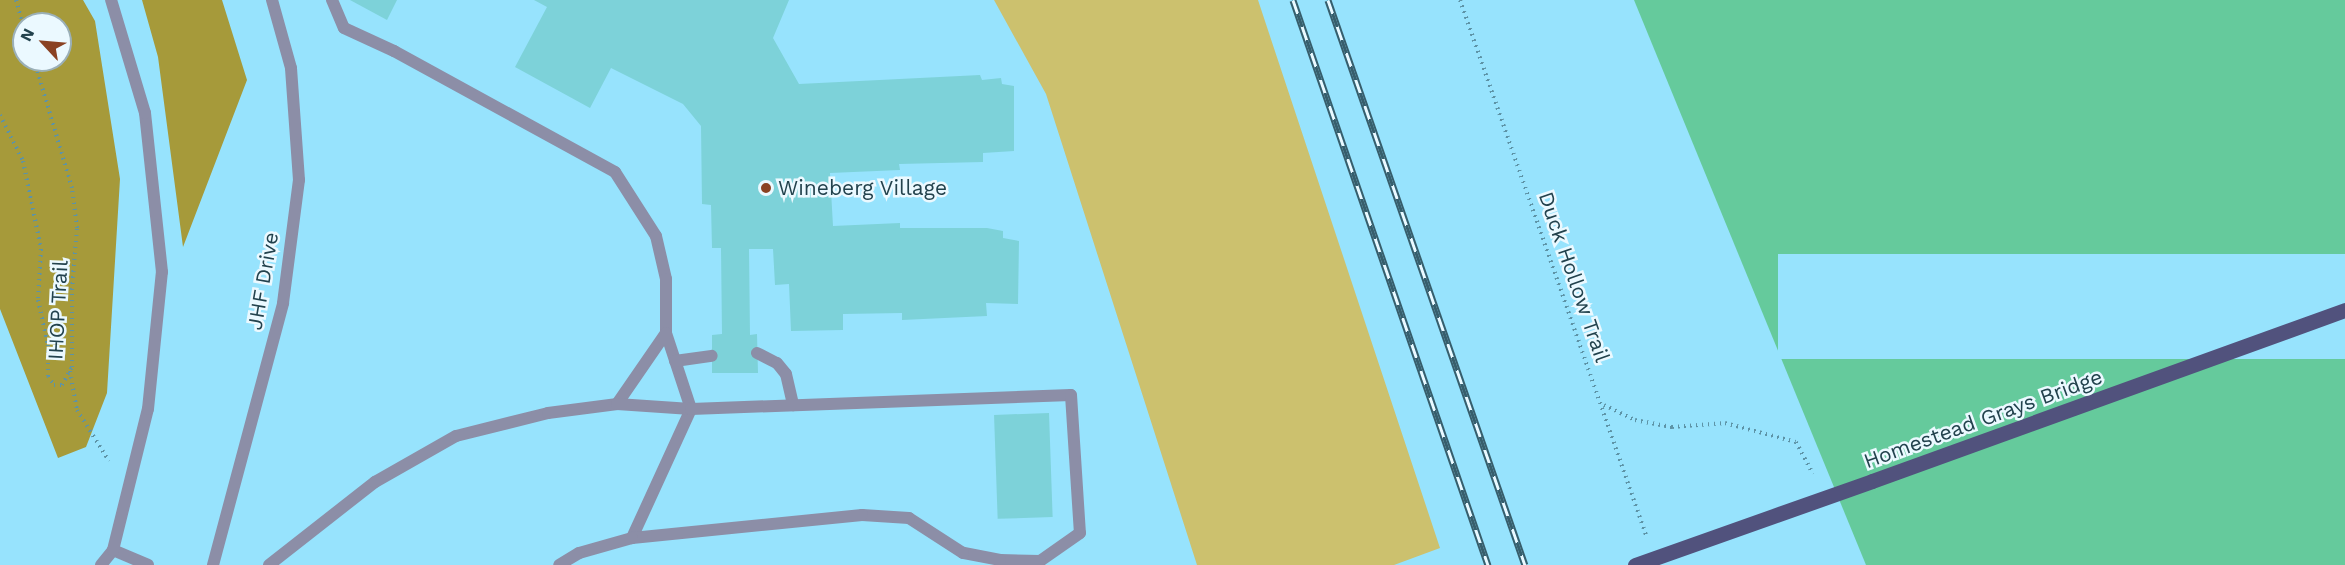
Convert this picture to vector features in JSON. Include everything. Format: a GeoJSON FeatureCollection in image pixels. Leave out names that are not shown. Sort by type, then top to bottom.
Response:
{"type":"FeatureCollection","features":[{"type":"Feature","properties":{"kind":"main road","name":"Homestead Grays Bridge"},"geometry":{"type":"LineString","coordinates":[[1635,565],[2345,310]]}},
{"type":"Feature","properties":{"kind":"street"},"geometry":{"type":"LineString","coordinates":[[101,565],[113,550],[148,409],[162,272],[145,113],[111,0]]}},
{"type":"Feature","properties":{"kind":"street","name":"JHF Drive"},"geometry":{"type":"LineString","coordinates":[[213,565],[283,303],[299,180],[291,68],[272,0]]}},
{"type":"Feature","properties":{"kind":"street"},"geometry":{"type":"LineString","coordinates":[[332,0],[344,28],[404,56],[615,172],[656,236],[666,279],[666,333],[692,409],[632,538]]}},
{"type":"Feature","properties":{"kind":"street"},"geometry":{"type":"LineString","coordinates":[[617,404],[666,333]]}},
{"type":"Feature","properties":{"kind":"street"},"geometry":{"type":"LineString","coordinates":[[757,353],[777,363],[786,374],[793,405]]}},
{"type":"Feature","properties":{"kind":"street"},"geometry":{"type":"LineString","coordinates":[[675,361],[712,356]]}},
{"type":"Feature","properties":{"kind":"street"},"geometry":{"type":"LineString","coordinates":[[269,565],[375,482],[456,436],[548,413],[617,404],[692,409],[1071,395],[1080,533],[1040,561],[1000,560],[963,553],[909,518],[862,515],[632,538],[579,553],[559,565]]}},
{"type":"Feature","properties":{"kind":"street"},"geometry":{"type":"LineString","coordinates":[[113,550],[148,565]]}},
{"type":"Feature","properties":{"kind":"path","name":"Duck Hollow Trail"},"geometry":{"type":"LineString","coordinates":[[1460,0],[1603,405],[1649,544]]}},
{"type":"Feature","properties":{"kind":"path","name":"IHOP Trail"},"geometry":{"type":"LineString","coordinates":[[0,115],[23,161],[41,249],[38,300],[48,345],[50,381],[62,385],[70,370],[78,228],[72,188],[38,72]]}},
{"type":"Feature","properties":{"kind":"path"},"geometry":{"type":"LineString","coordinates":[[70,370],[77,410],[129,485]]}},
{"type":"Feature","properties":{"kind":"path"},"geometry":{"type":"LineString","coordinates":[[1603,405],[1635,420],[1672,427],[1725,423],[1796,442],[1816,482]]}},
{"type":"Feature","properties":{"kind":"shaded area"},"geometry":{"type":"Polygon","coordinates":[[[0,0],[83,0],[95,21],[120,179],[107,393],[86,447],[58,458],[0,309],[0,0]]]}},
{"type":"Feature","properties":{"kind":"shaded area"},"geometry":{"type":"Polygon","coordinates":[[[142,0],[222,0],[247,80],[183,247],[158,57],[142,0]]]}},
{"type":"Feature","properties":{"kind":"shaded area"},"geometry":{"type":"Polygon","coordinates":[[[994,0],[1258,0],[1440,548],[1394,565],[1197,565],[1046,94],[994,0]]]}},
{"type":"Feature","properties":{"kind":"shaded area"},"geometry":{"type":"Polygon","coordinates":[[[1634,0],[2345,0],[2345,565],[1866,565],[1634,0]]]}},
{"type":"Feature","properties":{"kind":"pier"},"geometry":{"type":"Polygon","coordinates":[[[1778,254],[2345,254],[2345,359],[1778,359],[1778,254]]]}},
{"type":"Feature","properties":{"kind":"building"},"geometry":{"type":"Polygon","coordinates":[[[350,0],[397,0],[387,20],[350,0]]]}},
{"type":"Feature","properties":{"kind":"building","name":"Wineberg Village"},"geometry":{"type":"Polygon","coordinates":[[[534,0],[789,0],[773,38],[799,84],[980,75],[982,80],[1001,78],[1002,84],[1014,86],[1014,151],[983,153],[983,162],[899,164],[900,170],[830,173],[833,226],[900,223],[900,228],[987,228],[1003,231],[1003,238],[1019,241],[1018,304],[986,303],[987,316],[902,320],[902,313],[843,314],[843,330],[791,331],[789,284],[775,285],[773,249],[749,249],[750,335],[757,334],[758,373],[712,373],[712,335],[722,334],[721,248],[712,248],[711,205],[702,204],[701,126],[683,104],[611,68],[590,108],[515,67],[547,7],[534,0]]]}},
{"type":"Feature","properties":{"kind":"building"},"geometry":{"type":"Polygon","coordinates":[[[1049,413],[1053,517],[998,519],[994,415],[1049,413]]]}},
{"type":"Feature","properties":{"kind":"railway"},"geometry":{"type":"LineString","coordinates":[[1293,0],[1488,565]]}},
{"type":"Feature","properties":{"kind":"railway"},"geometry":{"type":"LineString","coordinates":[[1328,0],[1525,565]]}},
{"type":"Feature","properties":{"kind":"place","name":"Wineberg Village"},"geometry":{"type":"Point","coordinates":[766,188]}}]}
